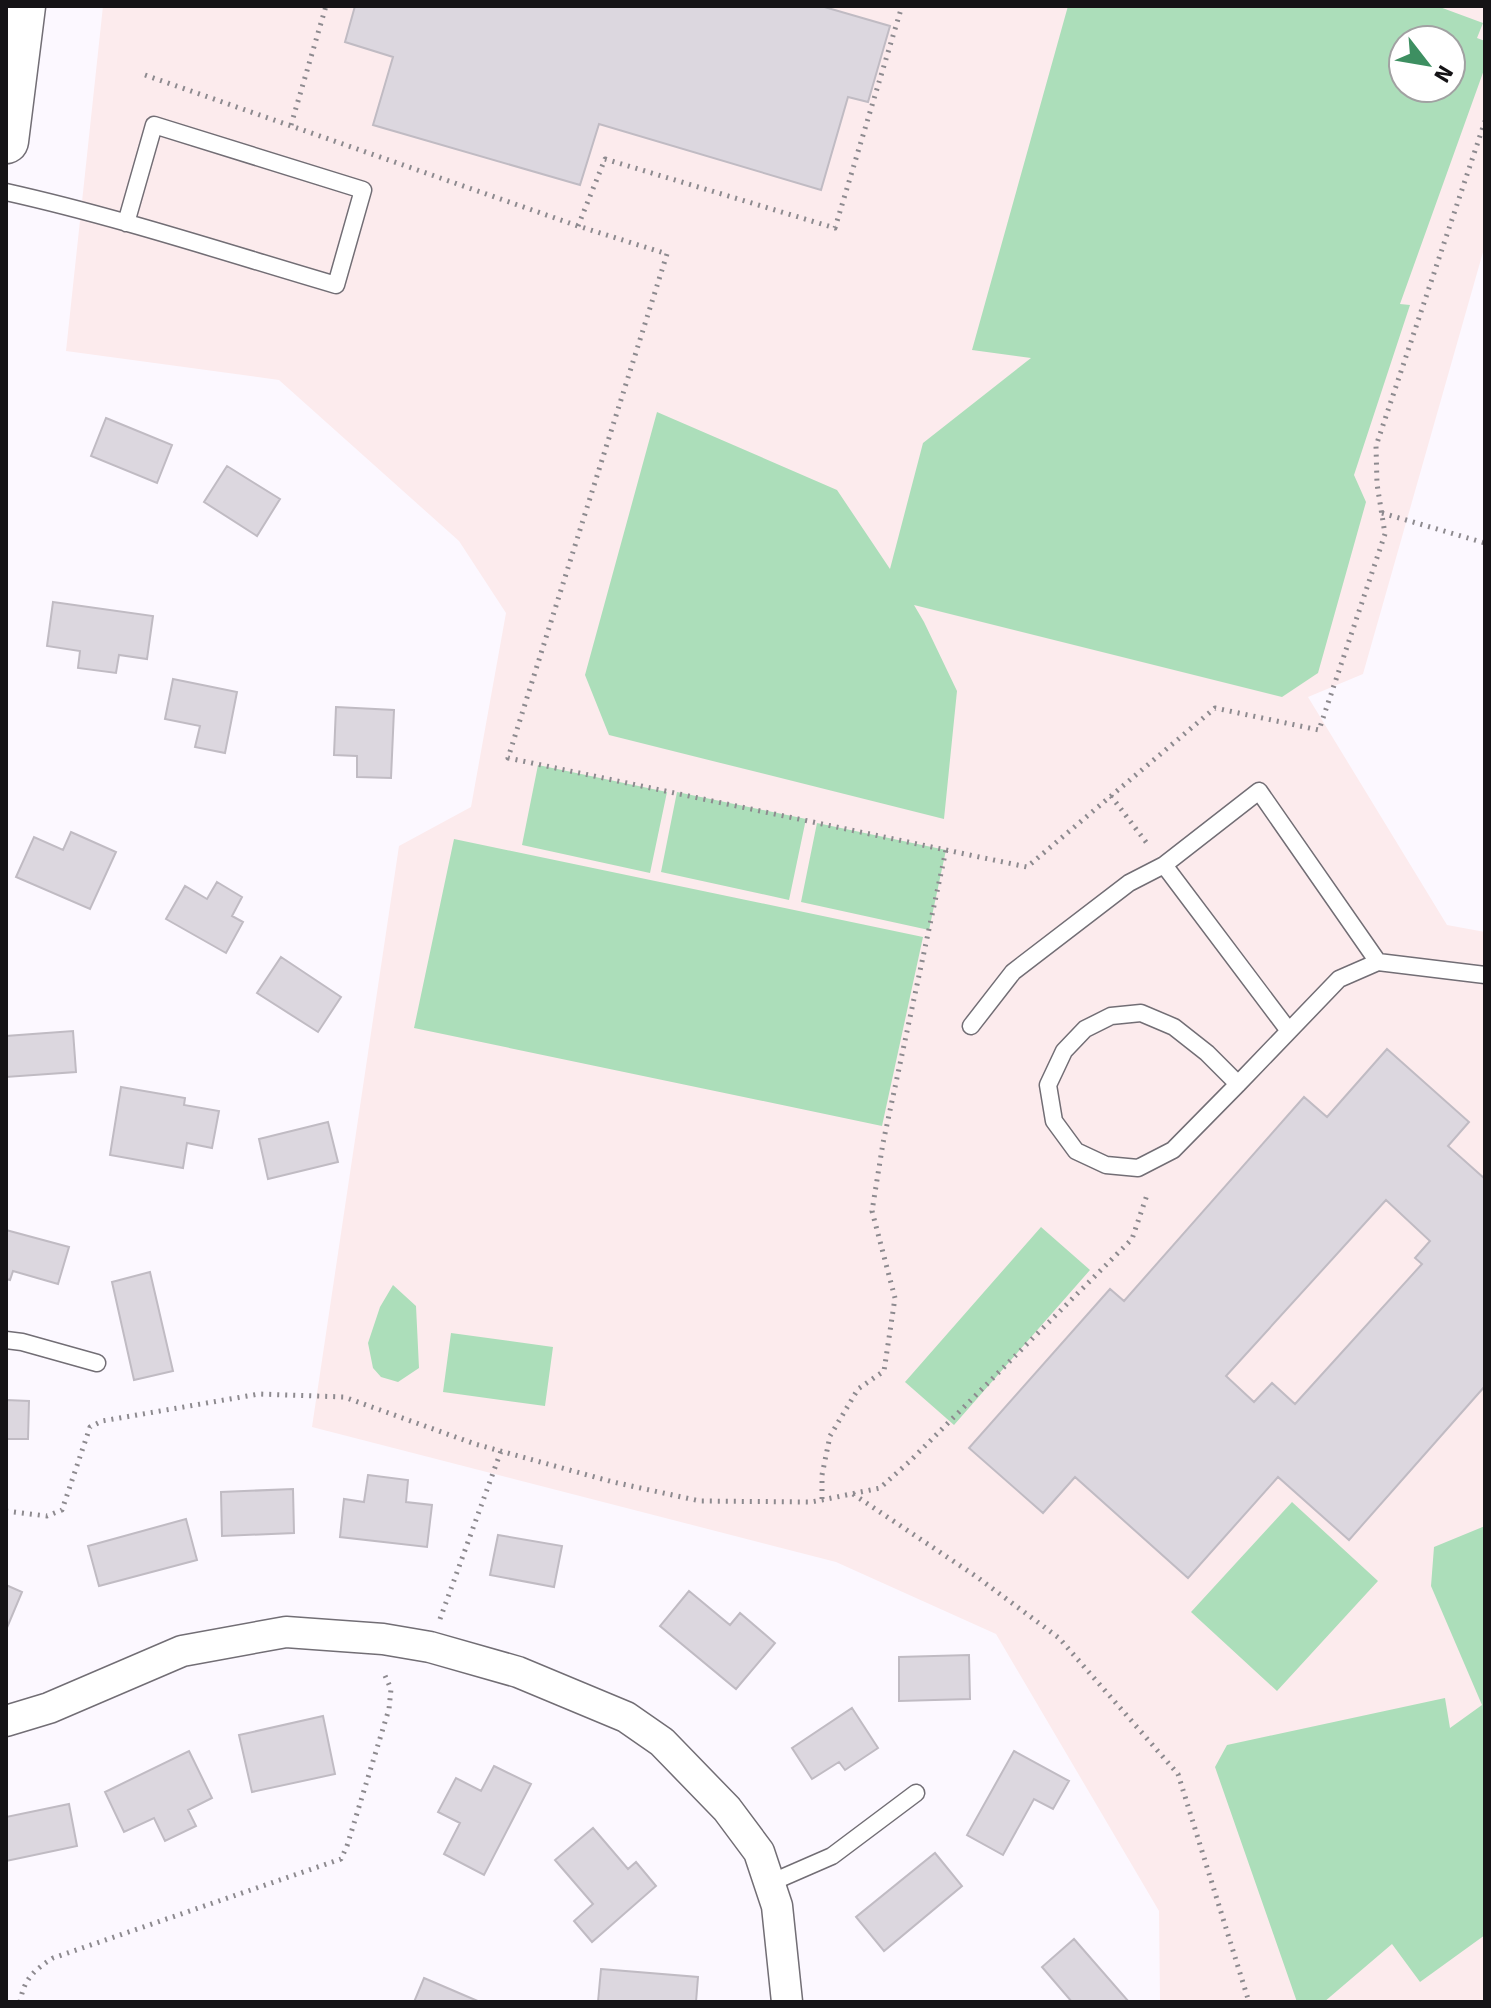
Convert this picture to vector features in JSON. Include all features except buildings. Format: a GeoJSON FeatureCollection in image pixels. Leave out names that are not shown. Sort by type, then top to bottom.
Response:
{"type":"FeatureCollection","features":[{"type":"Feature","properties":{"kind":"street"},"geometry":{"type":"LineString","coordinates":[[6,141],[23,6]]}},
{"type":"Feature","properties":{"kind":"street"},"geometry":{"type":"LineString","coordinates":[[6,1721],[49,1708],[182,1651],[286,1632],[383,1639],[430,1647],[518,1672],[626,1717],[662,1742],[727,1809],[759,1852],[770,1883],[777,1906],[787,2002]]}},
{"type":"Feature","properties":{"kind":"lane"},"geometry":{"type":"LineString","coordinates":[[6,192],[126,223],[336,285],[363,190],[154,125],[126,223]]}},
{"type":"Feature","properties":{"kind":"lane"},"geometry":{"type":"LineString","coordinates":[[971,1026],[1013,972],[1129,883],[1164,865],[1259,791],[1378,962]]}},
{"type":"Feature","properties":{"kind":"lane"},"geometry":{"type":"LineString","coordinates":[[1164,865],[1289,1031]]}},
{"type":"Feature","properties":{"kind":"lane"},"geometry":{"type":"LineString","coordinates":[[1238,1084],[1207,1053],[1174,1027],[1141,1013],[1111,1016],[1085,1029],[1064,1051],[1048,1085],[1054,1121],[1076,1151],[1106,1165],[1138,1168],[1173,1150],[1238,1084],[1339,979],[1378,962],[1485,975]]}},
{"type":"Feature","properties":{"kind":"lane"},"geometry":{"type":"LineString","coordinates":[[6,1340],[97,1363]]}},
{"type":"Feature","properties":{"kind":"lane"},"geometry":{"type":"LineString","coordinates":[[770,1883],[832,1856],[916,1793]]}},
{"type":"Feature","properties":{"kind":"path"},"geometry":{"type":"LineString","coordinates":[[291,125],[326,6]]}},
{"type":"Feature","properties":{"kind":"path"},"geometry":{"type":"LineString","coordinates":[[578,226],[605,159],[835,228],[902,6]]}},
{"type":"Feature","properties":{"kind":"path"},"geometry":{"type":"LineString","coordinates":[[145,75],[667,254],[508,758],[1027,867],[1215,708],[1319,730],[1385,534],[1377,484],[1376,446],[1485,121]]}},
{"type":"Feature","properties":{"kind":"path"},"geometry":{"type":"LineString","coordinates":[[1382,513],[1485,543]]}},
{"type":"Feature","properties":{"kind":"path"},"geometry":{"type":"LineString","coordinates":[[1111,796],[1164,865]]}},
{"type":"Feature","properties":{"kind":"path"},"geometry":{"type":"LineString","coordinates":[[822,1500],[822,1475],[830,1436],[858,1389],[884,1371],[888,1351],[895,1298],[872,1211],[883,1143],[946,850]]}},
{"type":"Feature","properties":{"kind":"path"},"geometry":{"type":"LineString","coordinates":[[6,1511],[47,1516],[62,1510],[90,1427],[102,1421],[259,1394],[344,1397],[475,1444],[613,1482],[700,1501],[811,1502],[880,1488],[1132,1239],[1160,1157]]}},
{"type":"Feature","properties":{"kind":"path"},"geometry":{"type":"LineString","coordinates":[[430,1647],[501,1451]]}},
{"type":"Feature","properties":{"kind":"path"},"geometry":{"type":"LineString","coordinates":[[853,1494],[977,1577],[1059,1638],[1178,1774],[1249,2002]]}},
{"type":"Feature","properties":{"kind":"path"},"geometry":{"type":"LineString","coordinates":[[20,2002],[32,1971],[53,1958],[341,1859],[389,1709],[391,1689],[380,1663],[383,1639]]}},
{"type":"Feature","properties":{"kind":"shaded area"},"geometry":{"type":"Polygon","coordinates":[[[103,6],[1485,6],[1485,245],[1363,674],[1308,697],[1447,925],[1485,932],[1485,2002],[1160,2002],[1159,1911],[996,1634],[836,1562],[312,1427],[399,846],[471,807],[506,613],[459,541],[279,380],[66,351],[103,6]]]}},
{"type":"Feature","properties":{"kind":"green space"},"geometry":{"type":"Polygon","coordinates":[[[1068,6],[1437,6],[1483,23],[1477,38],[1485,41],[1485,67],[1400,304],[1410,305],[1354,475],[1366,502],[1318,673],[1282,697],[914,605],[957,691],[944,819],[609,735],[585,675],[657,412],[837,490],[890,569],[923,443],[1031,358],[972,350],[1068,6]]]}},
{"type":"Feature","properties":{"kind":"green space"},"geometry":{"type":"Polygon","coordinates":[[[538,765],[667,792],[650,873],[522,845],[538,765]]]}},
{"type":"Feature","properties":{"kind":"green space"},"geometry":{"type":"Polygon","coordinates":[[[677,792],[806,819],[789,900],[661,872],[677,792]]]}},
{"type":"Feature","properties":{"kind":"green space"},"geometry":{"type":"Polygon","coordinates":[[[817,823],[946,850],[929,930],[801,902],[817,823]]]}},
{"type":"Feature","properties":{"kind":"green space"},"geometry":{"type":"Polygon","coordinates":[[[454,839],[923,937],[882,1126],[414,1028],[454,839]]]}},
{"type":"Feature","properties":{"kind":"green space"},"geometry":{"type":"Polygon","coordinates":[[[1041,1227],[1090,1270],[954,1425],[905,1382],[1041,1227]]]}},
{"type":"Feature","properties":{"kind":"green space"},"geometry":{"type":"Polygon","coordinates":[[[393,1285],[416,1306],[419,1368],[398,1382],[381,1377],[373,1368],[368,1343],[380,1307],[393,1285]]]}},
{"type":"Feature","properties":{"kind":"green space"},"geometry":{"type":"Polygon","coordinates":[[[451,1333],[553,1347],[545,1406],[443,1392],[451,1333]]]}},
{"type":"Feature","properties":{"kind":"green space"},"geometry":{"type":"Polygon","coordinates":[[[1292,1502],[1378,1581],[1277,1691],[1191,1612],[1292,1502]]]}},
{"type":"Feature","properties":{"kind":"green space"},"geometry":{"type":"Polygon","coordinates":[[[1485,1526],[1485,1935],[1420,1982],[1392,1944],[1324,2002],[1297,2002],[1215,1767],[1227,1745],[1445,1698],[1450,1728],[1482,1705],[1431,1586],[1434,1547],[1485,1526]]]}}]}
